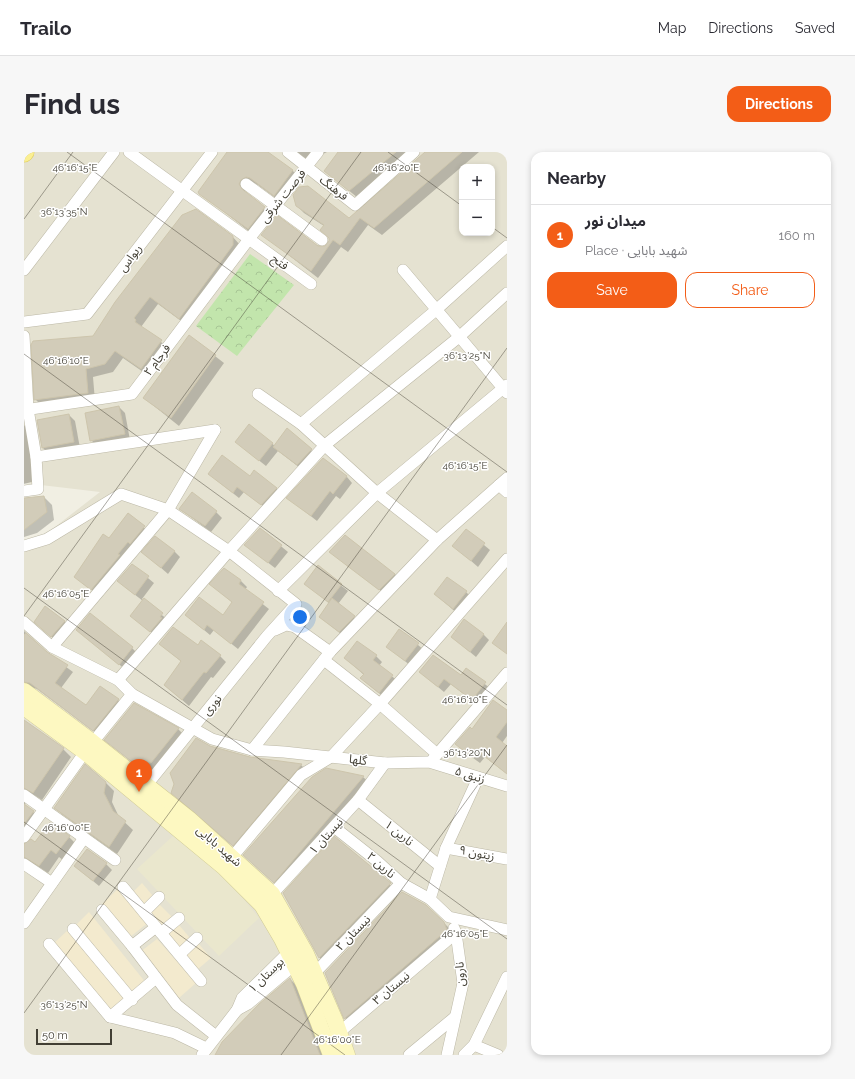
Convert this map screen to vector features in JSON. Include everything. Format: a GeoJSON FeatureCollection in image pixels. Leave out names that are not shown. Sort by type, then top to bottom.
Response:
{"type":"FeatureCollection","features":[{"type":"Feature","properties":{"kind":"main road","name":"شهید بابایی"},"geometry":{"type":"LineString","coordinates":[[24,691],[88,747],[228,862]]}},
{"type":"Feature","properties":{"kind":"main road","name":"شهید بابایی"},"geometry":{"type":"LineString","coordinates":[[24,707],[88,747],[146,786],[267,900],[339,1032],[347,1055]]}},
{"type":"Feature","properties":{"kind":"main road","name":"شهید بابایی"},"geometry":{"type":"LineString","coordinates":[[310,979],[329,1049]]}},
{"type":"Feature","properties":{"kind":"street"},"geometry":{"type":"LineString","coordinates":[[24,270],[114,152]]}},
{"type":"Feature","properties":{"kind":"street"},"geometry":{"type":"LineString","coordinates":[[129,152],[182,190]]}},
{"type":"Feature","properties":{"kind":"street","name":"ریواس"},"geometry":{"type":"LineString","coordinates":[[24,322],[87,314],[212,152]]}},
{"type":"Feature","properties":{"kind":"street","name":"فرهنگ"},"geometry":{"type":"LineString","coordinates":[[288,152],[355,205],[414,152]]}},
{"type":"Feature","properties":{"kind":"street","name":"فرصت شرقی"},"geometry":{"type":"LineString","coordinates":[[249,239],[318,152]]}},
{"type":"Feature","properties":{"kind":"street"},"geometry":{"type":"LineString","coordinates":[[246,184],[322,240]]}},
{"type":"Feature","properties":{"kind":"street","name":"فتح"},"geometry":{"type":"LineString","coordinates":[[182,190],[311,284]]}},
{"type":"Feature","properties":{"kind":"street","name":"فرجام ۲"},"geometry":{"type":"LineString","coordinates":[[26,409],[132,394],[249,239]]}},
{"type":"Feature","properties":{"kind":"street"},"geometry":{"type":"LineString","coordinates":[[301,424],[436,310],[507,246]]}},
{"type":"Feature","properties":{"kind":"street"},"geometry":{"type":"LineString","coordinates":[[24,546],[47,539],[121,494],[168,510],[229,551],[278,592],[377,493],[506,389],[459,337],[403,270]]}},
{"type":"Feature","properties":{"kind":"street"},"geometry":{"type":"LineString","coordinates":[[118,680],[229,551],[325,445],[459,337],[507,293]]}},
{"type":"Feature","properties":{"kind":"street"},"geometry":{"type":"LineString","coordinates":[[24,336],[26,409],[36,457],[38,489],[24,491]]}},
{"type":"Feature","properties":{"kind":"street"},"geometry":{"type":"LineString","coordinates":[[258,394],[301,424],[377,493],[437,540]]}},
{"type":"Feature","properties":{"kind":"street"},"geometry":{"type":"LineString","coordinates":[[36,457],[215,430],[168,510],[52,647]]}},
{"type":"Feature","properties":{"kind":"street"},"geometry":{"type":"LineString","coordinates":[[252,750],[327,656],[437,540],[504,485]]}},
{"type":"Feature","properties":{"kind":"street"},"geometry":{"type":"LineString","coordinates":[[228,862],[301,775],[331,757],[380,704],[507,559]]}},
{"type":"Feature","properties":{"kind":"street","name":"نوری"},"geometry":{"type":"LineString","coordinates":[[146,786],[296,604],[278,592]]}},
{"type":"Feature","properties":{"kind":"street","name":"گلها"},"geometry":{"type":"LineString","coordinates":[[24,622],[52,647],[118,680],[132,694],[192,730],[212,739],[252,750],[385,763]]}},
{"type":"Feature","properties":{"kind":"street"},"geometry":{"type":"LineString","coordinates":[[275,628],[286,625],[295,627],[380,704],[433,758],[507,673]]}},
{"type":"Feature","properties":{"kind":"street"},"geometry":{"type":"LineString","coordinates":[[24,837],[88,747],[132,694]]}},
{"type":"Feature","properties":{"kind":"street","name":"زنبق ۵"},"geometry":{"type":"LineString","coordinates":[[385,763],[433,758],[478,778],[507,786]]}},
{"type":"Feature","properties":{"kind":"street","name":"نیستان ۱"},"geometry":{"type":"LineString","coordinates":[[267,900],[358,800],[385,763]]}},
{"type":"Feature","properties":{"kind":"street"},"geometry":{"type":"LineString","coordinates":[[430,899],[446,848],[478,778]]}},
{"type":"Feature","properties":{"kind":"street"},"geometry":{"type":"LineString","coordinates":[[24,795],[115,860]]}},
{"type":"Feature","properties":{"kind":"street","name":"نارین ۱"},"geometry":{"type":"LineString","coordinates":[[358,800],[440,866]]}},
{"type":"Feature","properties":{"kind":"street","name":"نارین ۲"},"geometry":{"type":"LineString","coordinates":[[334,827],[377,861],[401,883],[430,899],[448,917]]}},
{"type":"Feature","properties":{"kind":"street"},"geometry":{"type":"LineString","coordinates":[[24,923],[84,838]]}},
{"type":"Feature","properties":{"kind":"street","name":"زیتون ۹"},"geometry":{"type":"LineString","coordinates":[[446,848],[507,859]]}},
{"type":"Feature","properties":{"kind":"street"},"geometry":{"type":"LineString","coordinates":[[24,864],[52,884]]}},
{"type":"Feature","properties":{"kind":"street","name":"نیستان ۲"},"geometry":{"type":"LineString","coordinates":[[310,979],[401,883]]}},
{"type":"Feature","properties":{"kind":"street"},"geometry":{"type":"LineString","coordinates":[[123,887],[201,981]]}},
{"type":"Feature","properties":{"kind":"street"},"geometry":{"type":"LineString","coordinates":[[144,912],[159,897]]}},
{"type":"Feature","properties":{"kind":"street"},"geometry":{"type":"LineString","coordinates":[[102,910],[132,946],[177,1005],[216,1036]]}},
{"type":"Feature","properties":{"kind":"street"},"geometry":{"type":"LineString","coordinates":[[448,917],[507,930]]}},
{"type":"Feature","properties":{"kind":"street","name":"نارون"},"geometry":{"type":"LineString","coordinates":[[447,1055],[463,983],[456,933],[448,917]]}},
{"type":"Feature","properties":{"kind":"street"},"geometry":{"type":"LineString","coordinates":[[132,946],[180,918]]}},
{"type":"Feature","properties":{"kind":"street"},"geometry":{"type":"LineString","coordinates":[[73,929],[132,1000]]}},
{"type":"Feature","properties":{"kind":"street","name":"نیستان ۳"},"geometry":{"type":"LineString","coordinates":[[329,1049],[339,1032],[456,933]]}},
{"type":"Feature","properties":{"kind":"street"},"geometry":{"type":"LineString","coordinates":[[180,954],[197,938]]}},
{"type":"Feature","properties":{"kind":"street"},"geometry":{"type":"LineString","coordinates":[[49,944],[110,1017],[174,1033],[204,1051]]}},
{"type":"Feature","properties":{"kind":"street","name":"بوستان ۱"},"geometry":{"type":"LineString","coordinates":[[204,1051],[236,1010],[242,998],[297,953]]}},
{"type":"Feature","properties":{"kind":"street"},"geometry":{"type":"LineString","coordinates":[[464,1055],[474,1045],[503,994],[507,977]]}},
{"type":"Feature","properties":{"kind":"street"},"geometry":{"type":"LineString","coordinates":[[110,1017],[132,1000],[156,978]]}},
{"type":"Feature","properties":{"kind":"street"},"geometry":{"type":"LineString","coordinates":[[409,1055],[455,1017]]}},
{"type":"Feature","properties":{"kind":"street"},"geometry":{"type":"LineString","coordinates":[[474,1045],[498,1055]]}},
{"type":"Feature","properties":{"kind":"shaded area"},"geometry":{"type":"Polygon","coordinates":[[[24,152],[507,152],[507,1055],[24,1055],[24,551],[100,492],[24,483],[24,152]]]}},
{"type":"Feature","properties":{"kind":"shaded area"},"geometry":{"type":"Polygon","coordinates":[[[173,836],[227,879],[259,918],[219,956],[137,869],[173,836]]]}},
{"type":"Feature","properties":{"kind":"shaded area"},"geometry":{"type":"Polygon","coordinates":[[[142,883],[153,896],[141,908],[131,894],[142,883]]]}},
{"type":"Feature","properties":{"kind":"shaded area"},"geometry":{"type":"Polygon","coordinates":[[[119,888],[149,922],[130,937],[101,905],[119,888]]]}},
{"type":"Feature","properties":{"kind":"shaded area"},"geometry":{"type":"Polygon","coordinates":[[[160,905],[172,917],[161,928],[150,914],[160,905]]]}},
{"type":"Feature","properties":{"kind":"shaded area"},"geometry":{"type":"Polygon","coordinates":[[[89,912],[146,983],[133,995],[75,926],[89,912]]]}},
{"type":"Feature","properties":{"kind":"shaded area"},"geometry":{"type":"Polygon","coordinates":[[[179,925],[190,938],[179,949],[167,934],[179,925]]]}},
{"type":"Feature","properties":{"kind":"shaded area"},"geometry":{"type":"Polygon","coordinates":[[[68,930],[126,1001],[109,1013],[53,944],[68,930]]]}},
{"type":"Feature","properties":{"kind":"shaded area"},"geometry":{"type":"Polygon","coordinates":[[[157,939],[196,983],[179,998],[140,952],[157,939]]]}},
{"type":"Feature","properties":{"kind":"shaded area"},"geometry":{"type":"Polygon","coordinates":[[[198,943],[211,958],[198,969],[184,954],[198,943]]]}},
{"type":"Feature","properties":{"kind":"green space"},"geometry":{"type":"Polygon","coordinates":[[[250,254],[294,285],[237,356],[196,326],[250,254]]]}},
{"type":"Feature","properties":{"kind":"building"},"geometry":{"type":"Polygon","coordinates":[[[227,152],[268,152],[293,170],[274,196],[250,178],[246,177],[241,180],[239,184],[242,189],[265,207],[248,229],[198,192],[227,152]]]}},
{"type":"Feature","properties":{"kind":"building"},"geometry":{"type":"Polygon","coordinates":[[[338,152],[396,152],[349,191],[324,171],[338,152]]]}},
{"type":"Feature","properties":{"kind":"building"},"geometry":{"type":"Polygon","coordinates":[[[425,152],[462,152],[374,228],[360,218],[340,245],[333,240],[311,271],[261,235],[277,215],[318,246],[325,246],[329,241],[329,238],[320,230],[324,225],[296,206],[293,195],[299,187],[308,186],[349,218],[425,152]]]}},
{"type":"Feature","properties":{"kind":"building"},"geometry":{"type":"Polygon","coordinates":[[[196,209],[233,236],[233,245],[179,319],[150,297],[134,318],[136,320],[135,322],[162,340],[141,369],[115,351],[105,364],[86,369],[88,393],[34,400],[31,345],[33,341],[93,336],[115,302],[182,215],[196,209]]]}},
{"type":"Feature","properties":{"kind":"building"},"geometry":{"type":"Polygon","coordinates":[[[189,335],[216,355],[171,418],[143,398],[189,335]]]}},
{"type":"Feature","properties":{"kind":"building"},"geometry":{"type":"Polygon","coordinates":[[[119,406],[125,434],[90,441],[85,413],[119,406]]]}},
{"type":"Feature","properties":{"kind":"building"},"geometry":{"type":"Polygon","coordinates":[[[69,414],[74,442],[42,448],[37,420],[69,414]]]}},
{"type":"Feature","properties":{"kind":"building"},"geometry":{"type":"Polygon","coordinates":[[[249,424],[273,443],[259,461],[235,442],[249,424]]]}},
{"type":"Feature","properties":{"kind":"building"},"geometry":{"type":"Polygon","coordinates":[[[287,428],[312,449],[297,465],[273,447],[287,428]]]}},
{"type":"Feature","properties":{"kind":"building"},"geometry":{"type":"Polygon","coordinates":[[[222,455],[250,476],[254,470],[277,488],[261,505],[237,487],[233,493],[208,474],[222,455]]]}},
{"type":"Feature","properties":{"kind":"building"},"geometry":{"type":"Polygon","coordinates":[[[323,458],[347,476],[333,494],[330,491],[311,516],[286,498],[323,458]]]}},
{"type":"Feature","properties":{"kind":"building"},"geometry":{"type":"Polygon","coordinates":[[[192,492],[217,511],[205,526],[179,509],[192,492]]]}},
{"type":"Feature","properties":{"kind":"building"},"geometry":{"type":"Polygon","coordinates":[[[44,496],[47,512],[24,530],[24,498],[44,496]]]}},
{"type":"Feature","properties":{"kind":"building"},"geometry":{"type":"Polygon","coordinates":[[[128,513],[145,526],[130,544],[128,542],[118,554],[120,555],[91,590],[74,577],[103,534],[109,538],[128,513]]]}},
{"type":"Feature","properties":{"kind":"building"},"geometry":{"type":"Polygon","coordinates":[[[260,528],[282,545],[268,563],[244,545],[260,528]]]}},
{"type":"Feature","properties":{"kind":"building"},"geometry":{"type":"Polygon","coordinates":[[[466,529],[485,543],[471,561],[452,546],[466,529]]]}},
{"type":"Feature","properties":{"kind":"building"},"geometry":{"type":"Polygon","coordinates":[[[345,535],[395,574],[379,590],[329,552],[345,535]]]}},
{"type":"Feature","properties":{"kind":"building"},"geometry":{"type":"Polygon","coordinates":[[[155,536],[175,551],[161,568],[141,552],[155,536]]]}},
{"type":"Feature","properties":{"kind":"building"},"geometry":{"type":"Polygon","coordinates":[[[132,564],[149,576],[135,595],[117,581],[132,564]]]}},
{"type":"Feature","properties":{"kind":"building"},"geometry":{"type":"Polygon","coordinates":[[[318,565],[342,584],[328,602],[304,584],[318,565]]]}},
{"type":"Feature","properties":{"kind":"building"},"geometry":{"type":"Polygon","coordinates":[[[224,568],[241,580],[239,584],[264,602],[231,644],[207,625],[204,630],[185,615],[199,597],[223,615],[232,602],[209,584],[224,568]]]}},
{"type":"Feature","properties":{"kind":"building"},"geometry":{"type":"Polygon","coordinates":[[[447,577],[467,591],[453,609],[434,594],[447,577]]]}},
{"type":"Feature","properties":{"kind":"building"},"geometry":{"type":"Polygon","coordinates":[[[144,598],[163,613],[160,617],[162,618],[150,632],[130,616],[144,598]]]}},
{"type":"Feature","properties":{"kind":"building"},"geometry":{"type":"Polygon","coordinates":[[[332,598],[355,616],[339,632],[319,617],[332,598]]]}},
{"type":"Feature","properties":{"kind":"building"},"geometry":{"type":"Polygon","coordinates":[[[45,606],[65,621],[51,637],[34,622],[45,606]]]}},
{"type":"Feature","properties":{"kind":"building"},"geometry":{"type":"Polygon","coordinates":[[[90,613],[133,647],[119,665],[76,630],[90,613]]]}},
{"type":"Feature","properties":{"kind":"building"},"geometry":{"type":"Polygon","coordinates":[[[464,619],[484,634],[470,652],[451,637],[464,619]]]}},
{"type":"Feature","properties":{"kind":"building"},"geometry":{"type":"Polygon","coordinates":[[[507,622],[507,654],[492,643],[507,622]]]}},
{"type":"Feature","properties":{"kind":"building"},"geometry":{"type":"Polygon","coordinates":[[[173,627],[198,645],[201,640],[221,655],[206,673],[204,672],[182,700],[164,685],[181,661],[159,644],[173,627]]]}},
{"type":"Feature","properties":{"kind":"building"},"geometry":{"type":"Polygon","coordinates":[[[399,629],[419,643],[405,661],[386,647],[399,629]]]}},
{"type":"Feature","properties":{"kind":"building"},"geometry":{"type":"Polygon","coordinates":[[[26,633],[47,652],[68,665],[55,683],[86,705],[100,686],[119,699],[93,731],[30,683],[24,682],[24,635],[26,633]]]}},
{"type":"Feature","properties":{"kind":"building"},"geometry":{"type":"Polygon","coordinates":[[[357,641],[377,655],[373,660],[393,675],[379,693],[360,678],[364,674],[344,658],[357,641]]]}},
{"type":"Feature","properties":{"kind":"building"},"geometry":{"type":"Polygon","coordinates":[[[433,655],[461,675],[466,668],[486,682],[472,700],[444,679],[438,687],[419,672],[433,655]]]}},
{"type":"Feature","properties":{"kind":"building"},"geometry":{"type":"Polygon","coordinates":[[[493,700],[507,710],[507,722],[496,737],[507,746],[507,774],[479,752],[473,758],[455,744],[470,727],[472,729],[493,700]]]}},
{"type":"Feature","properties":{"kind":"building"},"geometry":{"type":"Polygon","coordinates":[[[134,703],[179,728],[151,763],[131,761],[104,740],[134,703]]]}},
{"type":"Feature","properties":{"kind":"building"},"geometry":{"type":"Polygon","coordinates":[[[24,720],[64,748],[33,793],[24,788],[24,720]]]}},
{"type":"Feature","properties":{"kind":"building"},"geometry":{"type":"Polygon","coordinates":[[[196,738],[210,746],[250,757],[302,764],[233,846],[171,793],[174,784],[170,773],[196,738]]]}},
{"type":"Feature","properties":{"kind":"building"},"geometry":{"type":"Polygon","coordinates":[[[85,764],[106,782],[104,793],[113,811],[126,821],[109,847],[54,808],[85,764]]]}},
{"type":"Feature","properties":{"kind":"building"},"geometry":{"type":"Polygon","coordinates":[[[326,768],[364,776],[274,883],[243,855],[312,777],[326,768]]]}},
{"type":"Feature","properties":{"kind":"building"},"geometry":{"type":"Polygon","coordinates":[[[24,804],[34,811],[24,824],[24,804]]]}},
{"type":"Feature","properties":{"kind":"building"},"geometry":{"type":"Polygon","coordinates":[[[50,822],[70,836],[56,854],[51,850],[39,866],[24,857],[24,844],[31,839],[35,842],[50,822]]]}},
{"type":"Feature","properties":{"kind":"building"},"geometry":{"type":"Polygon","coordinates":[[[334,836],[391,883],[319,958],[283,893],[334,836]]]}},
{"type":"Feature","properties":{"kind":"building"},"geometry":{"type":"Polygon","coordinates":[[[87,849],[107,863],[93,881],[74,866],[87,849]]]}},
{"type":"Feature","properties":{"kind":"building"},"geometry":{"type":"Polygon","coordinates":[[[402,892],[426,905],[444,922],[447,930],[344,1019],[325,973],[402,892]]]}},
{"type":"Feature","properties":{"kind":"building"},"geometry":{"type":"Polygon","coordinates":[[[290,978],[320,1055],[215,1055],[222,1042],[259,1004],[290,978]]]}},
{"type":"Feature","properties":{"kind":"place","name":"میدان نور"},"geometry":{"type":"Point","coordinates":[139,792]}}]}
